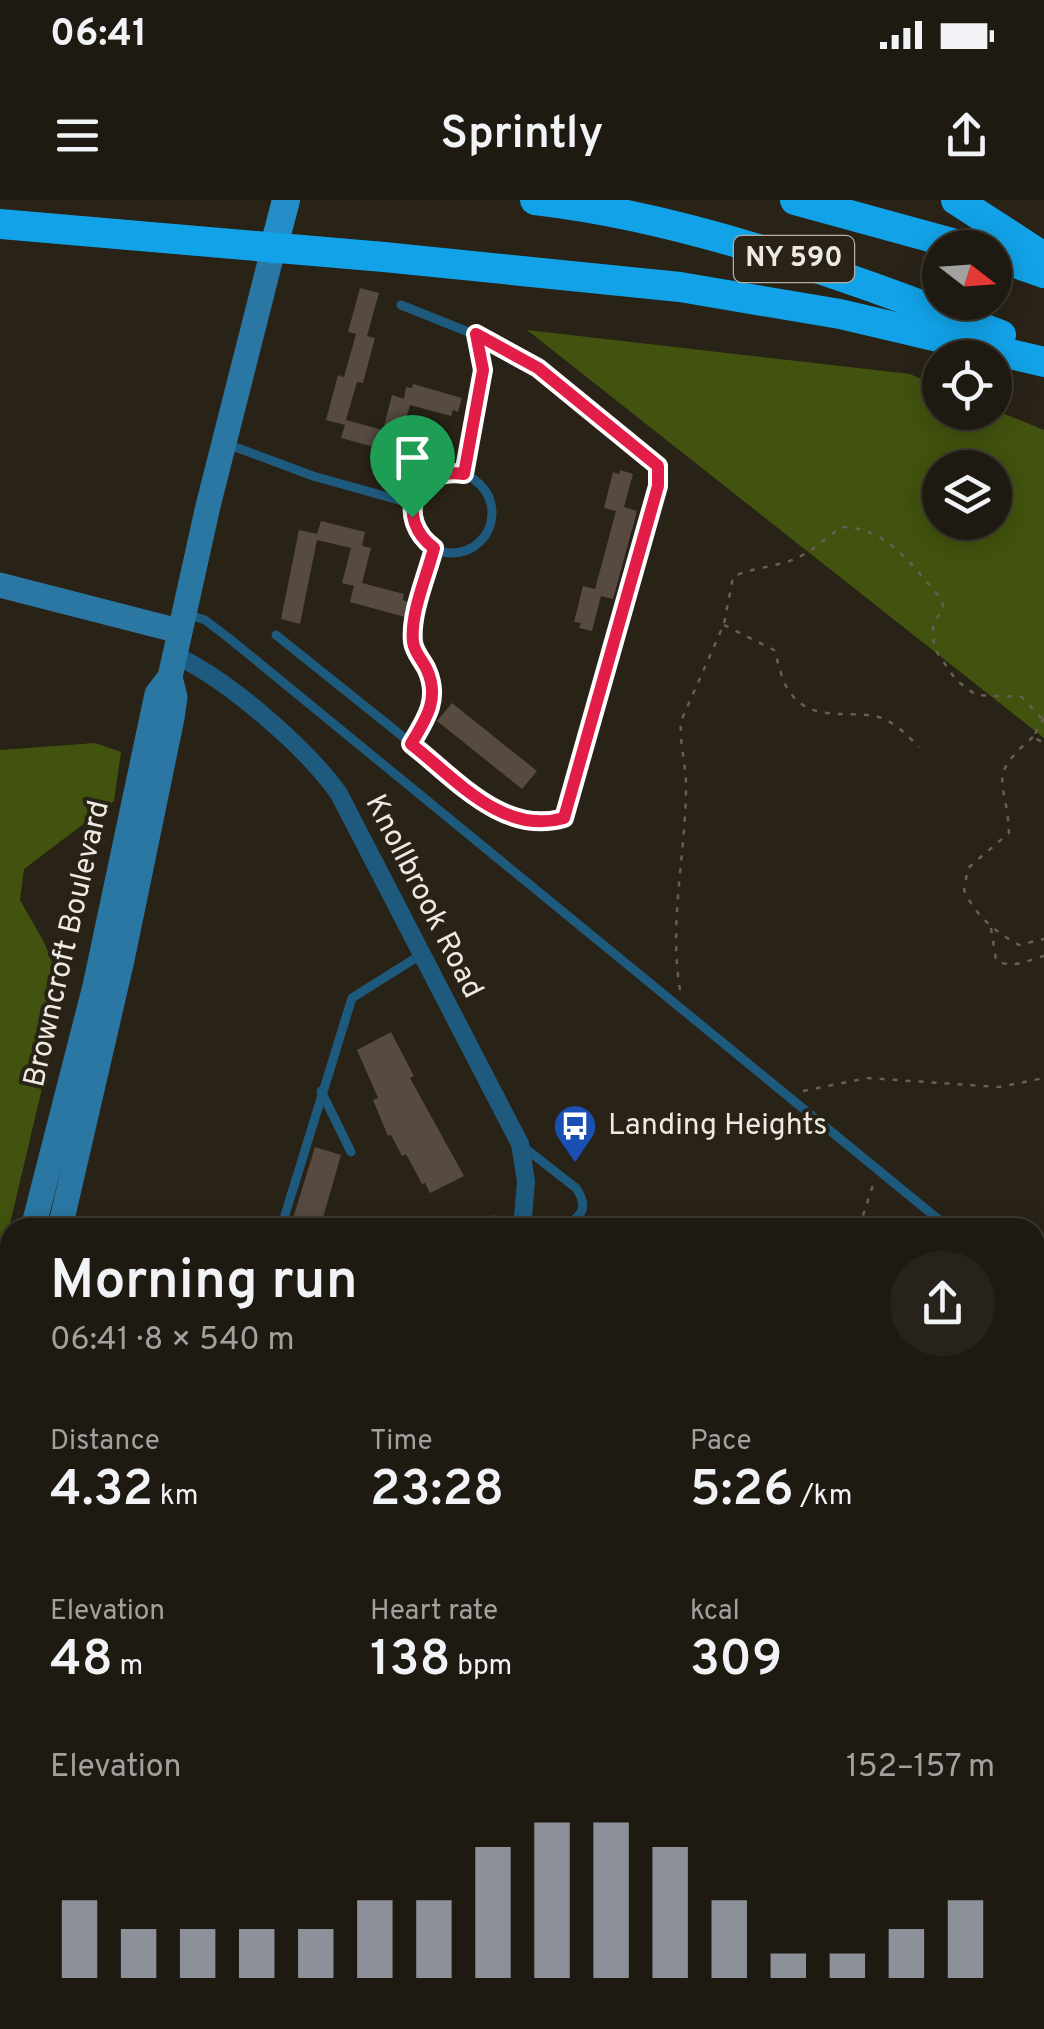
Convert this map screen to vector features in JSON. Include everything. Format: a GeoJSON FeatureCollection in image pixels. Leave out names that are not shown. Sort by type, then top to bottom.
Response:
{"type":"FeatureCollection","features":[{"type":"Feature","properties":{"kind":"highway","name":"NY 590"},"geometry":{"type":"LineString","coordinates":[[534,200],[651,220],[745,244],[1044,351]]}},
{"type":"Feature","properties":{"kind":"highway","name":"NY 590"},"geometry":{"type":"LineString","coordinates":[[795,200],[922,235]]}},
{"type":"Feature","properties":{"kind":"highway"},"geometry":{"type":"LineString","coordinates":[[956,200],[1044,257]]}},
{"type":"Feature","properties":{"kind":"highway"},"geometry":{"type":"LineString","coordinates":[[0,224],[703,290],[840,314],[1044,362]]}},
{"type":"Feature","properties":{"kind":"highway"},"geometry":{"type":"LineString","coordinates":[[1012,262],[1044,273]]}},
{"type":"Feature","properties":{"kind":"main road","name":"Browncroft Boulevard"},"geometry":{"type":"LineString","coordinates":[[62,1218],[141,818],[157,694],[177,644],[286,200]]}},
{"type":"Feature","properties":{"kind":"main road"},"geometry":{"type":"LineString","coordinates":[[0,585],[177,644]]}},
{"type":"Feature","properties":{"kind":"main road","name":"Browncroft Boulevard"},"geometry":{"type":"LineString","coordinates":[[37,1218],[141,818]]}},
{"type":"Feature","properties":{"kind":"street","name":"Knollbrook Road"},"geometry":{"type":"LineString","coordinates":[[177,644],[325,776],[345,806],[520,1144],[526,1181],[525,1218]]}},
{"type":"Feature","properties":{"kind":"lane"},"geometry":{"type":"LineString","coordinates":[[276,635],[497,812],[530,823],[564,818],[658,486],[658,466],[538,368],[476,334],[401,305]]}},
{"type":"Feature","properties":{"kind":"lane"},"geometry":{"type":"LineString","coordinates":[[464,474],[483,370],[476,334]]}},
{"type":"Feature","properties":{"kind":"lane"},"geometry":{"type":"LineString","coordinates":[[224,443],[313,476],[413,504]]}},
{"type":"Feature","properties":{"kind":"lane"},"geometry":{"type":"LineString","coordinates":[[451,472],[464,474],[476,480],[491,502],[489,528],[472,548],[460,552],[434,548],[416,530],[413,504],[427,482],[451,472]]}},
{"type":"Feature","properties":{"kind":"lane"},"geometry":{"type":"LineString","coordinates":[[411,744],[428,716],[434,696],[428,673],[413,644],[415,619],[434,548]]}},
{"type":"Feature","properties":{"kind":"lane"},"geometry":{"type":"LineString","coordinates":[[177,644],[205,620],[230,638],[938,1218]]}},
{"type":"Feature","properties":{"kind":"lane"},"geometry":{"type":"LineString","coordinates":[[284,1218],[352,998],[422,954]]}},
{"type":"Feature","properties":{"kind":"lane"},"geometry":{"type":"LineString","coordinates":[[321,1091],[351,1152]]}},
{"type":"Feature","properties":{"kind":"lane"},"geometry":{"type":"LineString","coordinates":[[520,1144],[576,1188],[583,1198],[579,1218]]}},
{"type":"Feature","properties":{"kind":"path"},"geometry":{"type":"LineString","coordinates":[[684,1008],[674,933],[687,786],[681,721],[724,624],[734,577],[798,558],[841,527],[874,532],[894,546],[940,596],[943,606],[933,627],[934,648],[956,680],[976,695],[1022,697],[1044,719],[1034,736],[1004,764],[1000,779],[1009,833],[968,868],[964,876],[964,890],[970,902],[991,926],[1018,945],[1044,938]]}},
{"type":"Feature","properties":{"kind":"path"},"geometry":{"type":"LineString","coordinates":[[724,624],[774,650],[789,692],[804,706],[830,714],[876,716],[899,728],[919,747]]}},
{"type":"Feature","properties":{"kind":"path"},"geometry":{"type":"LineString","coordinates":[[1034,736],[1044,743]]}},
{"type":"Feature","properties":{"kind":"path"},"geometry":{"type":"LineString","coordinates":[[991,926],[1000,964],[1014,965],[1044,956]]}},
{"type":"Feature","properties":{"kind":"path"},"geometry":{"type":"LineString","coordinates":[[788,1094],[867,1078],[999,1087],[1044,1078]]}},
{"type":"Feature","properties":{"kind":"path"},"geometry":{"type":"LineString","coordinates":[[863,1218],[875,1166]]}},
{"type":"Feature","properties":{"kind":"green space"},"geometry":{"type":"Polygon","coordinates":[[[527,330],[910,374],[922,379],[922,430],[1012,430],[1012,417],[1044,430],[1044,738],[527,330]]]}},
{"type":"Feature","properties":{"kind":"green space"},"geometry":{"type":"Polygon","coordinates":[[[95,743],[121,752],[114,801],[24,869],[20,900],[45,944],[64,995],[11,1218],[0,1218],[0,750],[95,743]]]}},
{"type":"Feature","properties":{"kind":"building"},"geometry":{"type":"Polygon","coordinates":[[[360,288],[379,293],[367,336],[375,338],[363,383],[357,382],[346,420],[383,430],[392,395],[404,399],[406,387],[412,388],[413,384],[462,398],[458,412],[453,410],[451,416],[410,405],[400,440],[389,437],[385,450],[341,438],[345,425],[326,420],[338,375],[344,377],[356,334],[348,332],[360,288]]]}},
{"type":"Feature","properties":{"kind":"building"},"geometry":{"type":"Polygon","coordinates":[[[620,470],[633,474],[624,507],[637,511],[613,599],[601,596],[592,631],[579,628],[581,623],[574,622],[583,586],[595,589],[616,511],[604,508],[613,472],[619,474],[620,470]]]}},
{"type":"Feature","properties":{"kind":"building"},"geometry":{"type":"Polygon","coordinates":[[[321,521],[365,532],[362,546],[371,548],[362,583],[404,594],[403,600],[408,602],[405,617],[350,602],[354,586],[342,583],[351,548],[317,540],[300,624],[281,619],[299,530],[317,534],[321,521]]]}},
{"type":"Feature","properties":{"kind":"building"},"geometry":{"type":"Polygon","coordinates":[[[452,703],[537,771],[522,789],[437,721],[452,703]]]}},
{"type":"Feature","properties":{"kind":"building"},"geometry":{"type":"Polygon","coordinates":[[[391,1032],[414,1076],[410,1078],[464,1176],[430,1193],[406,1154],[402,1156],[391,1135],[388,1136],[373,1100],[378,1098],[357,1050],[391,1032]]]}},
{"type":"Feature","properties":{"kind":"building"},"geometry":{"type":"Polygon","coordinates":[[[315,1147],[341,1155],[323,1218],[293,1218],[315,1147]]]}},
{"type":"Feature","properties":{"kind":"place","name":"Landing Heights"},"geometry":{"type":"Point","coordinates":[575,1164]}},
{"type":"Feature","properties":{"kind":"route"},"geometry":{"type":"LineString","coordinates":[[476,334],[538,368],[658,466],[658,486],[564,818],[530,823],[497,812],[411,744],[428,716],[434,696],[428,673],[413,644],[415,619],[434,548],[416,530],[412,517],[418,492],[427,482],[451,472],[464,474],[483,370],[476,334]]}}]}
